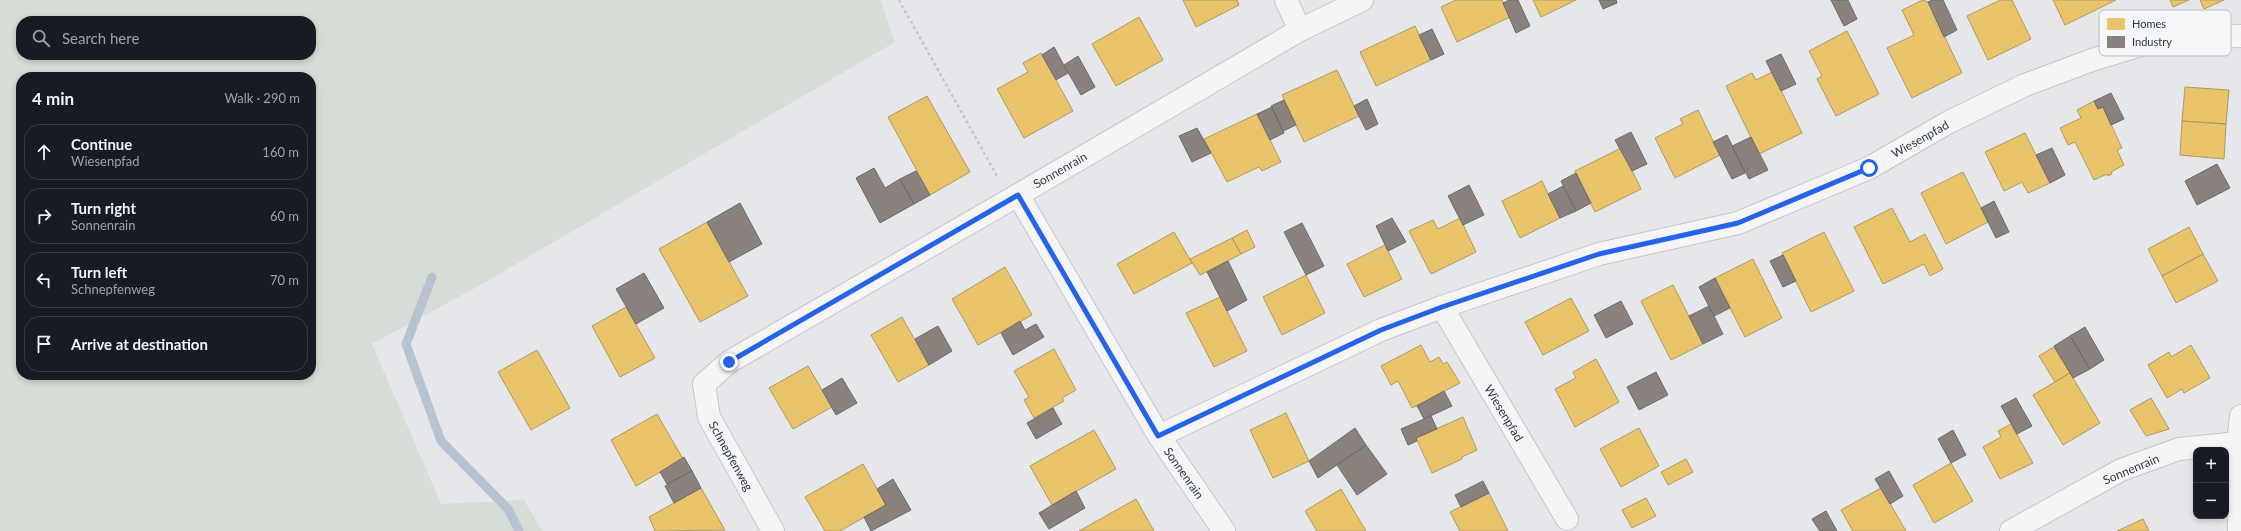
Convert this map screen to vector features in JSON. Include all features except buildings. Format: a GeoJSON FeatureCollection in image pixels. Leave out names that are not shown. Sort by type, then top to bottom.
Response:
{"type":"FeatureCollection","features":[{"type":"Feature","properties":{"kind":"street"},"geometry":{"type":"LineString","coordinates":[[1286,0],[1300,30]]}},
{"type":"Feature","properties":{"kind":"street","name":"Sonnenrain"},"geometry":{"type":"LineString","coordinates":[[1224,531],[1158,436],[1014,197],[1300,30],[1362,0]]}},
{"type":"Feature","properties":{"kind":"street","name":"Wiesenpfad"},"geometry":{"type":"LineString","coordinates":[[2231,36],[2241,36]]}},
{"type":"Feature","properties":{"kind":"street","name":"Wiesenpfad"},"geometry":{"type":"LineString","coordinates":[[1158,436],[1381,330],[1442,307],[1599,254],[1738,223],[1869,168],[1956,119],[2025,86],[2105,56]]}},
{"type":"Feature","properties":{"kind":"street","name":"Schnepfenweg"},"geometry":{"type":"LineString","coordinates":[[773,531],[709,417],[704,384],[729,362],[1014,197]]}},
{"type":"Feature","properties":{"kind":"street","name":"Wiesenpfad"},"geometry":{"type":"LineString","coordinates":[[1442,307],[1567,519]]}},
{"type":"Feature","properties":{"kind":"street"},"geometry":{"type":"LineString","coordinates":[[2239,531],[2238,443],[2241,416]]}},
{"type":"Feature","properties":{"kind":"street","name":"Sonnenrain"},"geometry":{"type":"LineString","coordinates":[[2011,531],[2121,470],[2178,450],[2238,443]]}},
{"type":"Feature","properties":{"kind":"path"},"geometry":{"type":"LineString","coordinates":[[899,0],[1014,197]]}},
{"type":"Feature","properties":{"kind":"shaded area"},"geometry":{"type":"Polygon","coordinates":[[[0,0],[881,0],[895,42],[477,287],[372,344],[441,504],[524,500],[542,531],[0,531],[0,0]]]}},
{"type":"Feature","properties":{"kind":"waterway"},"geometry":{"type":"LineString","coordinates":[[432,277],[406,344],[441,441],[508,509],[519,531]]}},
{"type":"Feature","properties":{"kind":"route"},"geometry":{"type":"LineString","coordinates":[[729,362],[1018,195],[1158,436],[1381,330],[1442,307],[1599,254],[1738,223],[1869,168]]}}]}
